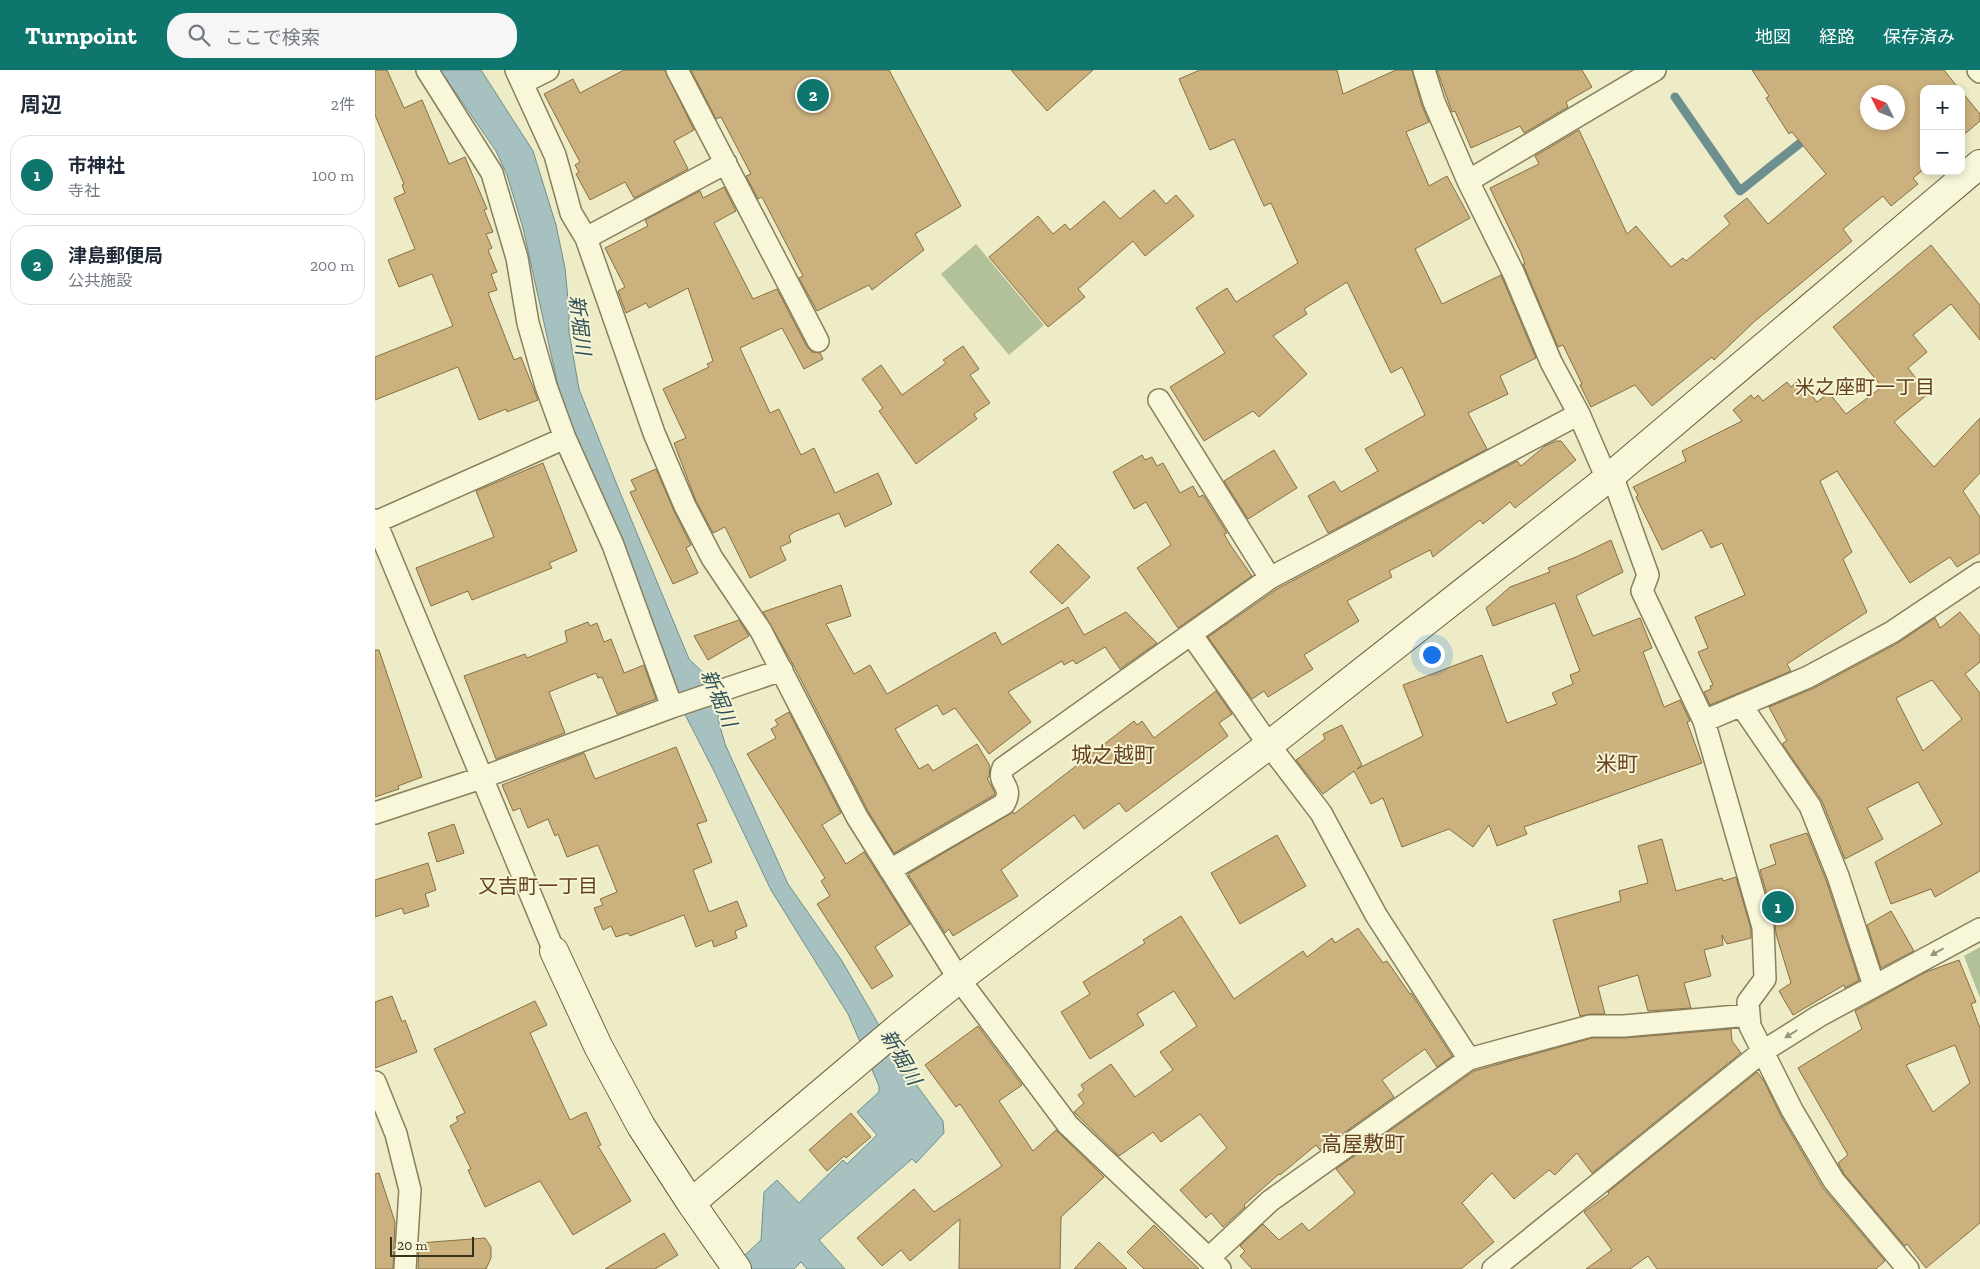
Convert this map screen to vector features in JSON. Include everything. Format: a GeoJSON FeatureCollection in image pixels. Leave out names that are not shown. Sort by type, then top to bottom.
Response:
{"type":"FeatureCollection","features":[{"type":"Feature","properties":{"kind":"street"},"geometry":{"type":"LineString","coordinates":[[427,70],[492,173],[517,258],[528,323],[546,386],[565,438],[613,545],[672,707]]}},
{"type":"Feature","properties":{"kind":"street"},"geometry":{"type":"LineString","coordinates":[[549,70],[519,77],[555,155],[571,213],[586,238],[654,433],[685,506],[712,558],[761,631],[857,817],[959,979],[1068,1125],[1214,1264],[1271,1201],[1469,1060],[1590,1026],[1624,1026],[1749,1015]]}},
{"type":"Feature","properties":{"kind":"street"},"geometry":{"type":"LineString","coordinates":[[677,70],[819,341]]}},
{"type":"Feature","properties":{"kind":"street"},"geometry":{"type":"LineString","coordinates":[[1424,70],[1434,102],[1468,181],[1515,274],[1551,362],[1610,477],[1648,575],[1642,592],[1703,721],[1763,927],[1765,979],[1748,1002],[1750,1026],[1792,1110],[1834,1181],[1897,1265]]}},
{"type":"Feature","properties":{"kind":"street"},"geometry":{"type":"LineString","coordinates":[[1468,181],[1655,70]]}},
{"type":"Feature","properties":{"kind":"street"},"geometry":{"type":"LineString","coordinates":[[586,238],[726,163]]}},
{"type":"Feature","properties":{"kind":"street"},"geometry":{"type":"LineString","coordinates":[[691,1203],[898,1028],[959,979],[1269,745],[1610,477],[1980,164]]}},
{"type":"Feature","properties":{"kind":"street"},"geometry":{"type":"LineString","coordinates":[[1159,400],[1270,578]]}},
{"type":"Feature","properties":{"kind":"street"},"geometry":{"type":"LineString","coordinates":[[890,870],[1004,804],[1009,791],[1001,778],[1003,768],[1270,578],[1579,414]]}},
{"type":"Feature","properties":{"kind":"street"},"geometry":{"type":"LineString","coordinates":[[565,438],[375,521],[554,951],[599,1046],[637,1118],[691,1203],[732,1262]]}},
{"type":"Feature","properties":{"kind":"street"},"geometry":{"type":"LineString","coordinates":[[1703,721],[1808,678],[1892,632],[1980,574]]}},
{"type":"Feature","properties":{"kind":"street"},"geometry":{"type":"LineString","coordinates":[[1191,634],[1269,745],[1321,814],[1376,915],[1469,1060]]}},
{"type":"Feature","properties":{"kind":"street"},"geometry":{"type":"LineString","coordinates":[[375,813],[481,778],[672,707],[782,670]]}},
{"type":"Feature","properties":{"kind":"street"},"geometry":{"type":"LineString","coordinates":[[1741,705],[1810,806],[1838,876],[1874,986]]}},
{"type":"Feature","properties":{"kind":"street"},"geometry":{"type":"LineString","coordinates":[[1493,1269],[1763,1052],[1819,1016],[1980,929]]}},
{"type":"Feature","properties":{"kind":"street"},"geometry":{"type":"LineString","coordinates":[[375,1082],[396,1134],[410,1190],[405,1269]]}},
{"type":"Feature","properties":{"kind":"green space"},"geometry":{"type":"Polygon","coordinates":[[[976,244],[1044,325],[1009,355],[941,274],[976,244]]]}},
{"type":"Feature","properties":{"kind":"green space"},"geometry":{"type":"Polygon","coordinates":[[[1980,947],[1980,998],[1964,956],[1980,947]]]}},
{"type":"Feature","properties":{"kind":"water","name":"新堀川"},"geometry":{"type":"Polygon","coordinates":[[[440,70],[481,70],[533,151],[556,225],[565,268],[569,332],[579,389],[689,659],[715,684],[720,705],[718,719],[725,744],[788,884],[842,961],[880,1027],[915,1073],[915,1083],[943,1121],[944,1133],[916,1163],[912,1159],[819,1240],[845,1269],[807,1269],[801,1262],[794,1269],[730,1269],[761,1240],[764,1192],[777,1180],[799,1203],[843,1160],[847,1164],[877,1135],[857,1112],[879,1092],[879,1086],[848,1014],[771,890],[676,697],[669,666],[575,439],[558,386],[523,228],[507,175],[496,151],[440,70]]]}},
{"type":"Feature","properties":{"kind":"building"},"geometry":{"type":"Polygon","coordinates":[[[375,70],[387,70],[404,108],[422,100],[449,164],[465,157],[487,209],[484,210],[493,232],[486,234],[492,248],[488,250],[497,272],[491,274],[497,290],[488,293],[514,360],[521,357],[538,400],[507,412],[506,409],[479,420],[458,367],[375,400],[375,357],[453,326],[432,274],[399,287],[388,260],[415,249],[394,198],[405,193],[402,185],[404,184],[375,115],[375,70]]]}},
{"type":"Feature","properties":{"kind":"building"},"geometry":{"type":"Polygon","coordinates":[[[624,70],[665,70],[694,130],[674,141],[688,169],[634,198],[625,182],[590,200],[576,174],[579,172],[575,165],[580,162],[544,94],[573,79],[580,93],[624,70]]]}},
{"type":"Feature","properties":{"kind":"building"},"geometry":{"type":"Polygon","coordinates":[[[691,70],[889,70],[961,206],[915,234],[924,250],[872,290],[869,285],[817,311],[799,278],[803,276],[763,199],[761,197],[758,199],[746,176],[751,174],[721,117],[716,119],[691,70]]]}},
{"type":"Feature","properties":{"kind":"building"},"geometry":{"type":"Polygon","coordinates":[[[1011,70],[1093,70],[1047,111],[1011,70]]]}},
{"type":"Feature","properties":{"kind":"building"},"geometry":{"type":"Polygon","coordinates":[[[1200,70],[1337,70],[1343,94],[1396,70],[1412,70],[1422,106],[1429,122],[1406,132],[1429,186],[1447,176],[1470,218],[1415,249],[1442,304],[1501,275],[1536,358],[1500,376],[1508,394],[1468,413],[1487,449],[1328,533],[1308,496],[1334,481],[1341,492],[1378,471],[1365,449],[1425,415],[1402,367],[1391,373],[1347,282],[1304,309],[1307,314],[1273,336],[1307,374],[1259,417],[1253,411],[1204,441],[1170,387],[1225,353],[1196,308],[1227,288],[1236,302],[1298,263],[1271,203],[1264,206],[1234,139],[1210,150],[1179,79],[1200,70]]]}},
{"type":"Feature","properties":{"kind":"building"},"geometry":{"type":"Polygon","coordinates":[[[1437,70],[1582,70],[1592,87],[1566,102],[1568,107],[1524,133],[1520,126],[1471,148],[1455,111],[1452,112],[1437,70]]]}},
{"type":"Feature","properties":{"kind":"building"},"geometry":{"type":"Polygon","coordinates":[[[1752,70],[1944,70],[1956,85],[1920,85],[1920,172],[1913,178],[1918,184],[1891,206],[1883,196],[1843,229],[1852,241],[1755,321],[1714,360],[1712,357],[1652,406],[1635,385],[1591,407],[1563,345],[1558,347],[1523,264],[1525,264],[1521,253],[1490,188],[1539,164],[1535,156],[1579,130],[1627,234],[1636,226],[1671,267],[1683,258],[1686,261],[1730,224],[1724,216],[1747,198],[1768,224],[1826,174],[1792,132],[1789,134],[1766,98],[1769,96],[1752,70]]]}},
{"type":"Feature","properties":{"kind":"building"},"geometry":{"type":"Polygon","coordinates":[[[1965,96],[1980,114],[1980,121],[1965,134],[1965,96]]]}},
{"type":"Feature","properties":{"kind":"building"},"geometry":{"type":"Polygon","coordinates":[[[724,187],[736,211],[714,223],[753,299],[777,289],[807,347],[812,352],[820,353],[823,359],[804,369],[782,328],[740,348],[770,413],[779,409],[801,455],[814,448],[835,493],[878,473],[892,504],[845,527],[839,513],[794,532],[789,536],[791,542],[780,547],[786,560],[750,578],[725,527],[713,533],[696,501],[674,443],[686,438],[663,389],[709,367],[707,364],[713,361],[688,288],[649,308],[646,303],[626,313],[618,291],[625,287],[605,248],[648,226],[645,220],[700,191],[703,198],[724,187]]]}},
{"type":"Feature","properties":{"kind":"building"},"geometry":{"type":"Polygon","coordinates":[[[1154,190],[1166,204],[1176,195],[1194,216],[1145,256],[1133,241],[1078,289],[1085,297],[1048,327],[989,257],[1038,216],[1053,234],[1065,224],[1070,230],[1104,201],[1120,219],[1154,190]]]}},
{"type":"Feature","properties":{"kind":"building"},"geometry":{"type":"Polygon","coordinates":[[[1931,245],[1980,305],[1980,340],[1951,304],[1913,335],[1927,352],[1908,368],[1928,394],[1894,422],[1934,467],[1980,418],[1980,473],[1963,491],[1980,517],[1980,553],[1957,567],[1950,557],[1910,583],[1837,471],[1820,481],[1852,552],[1843,559],[1867,612],[1787,664],[1791,671],[1710,705],[1704,692],[1711,689],[1710,686],[1713,685],[1698,652],[1708,648],[1695,617],[1745,595],[1722,543],[1711,548],[1702,530],[1662,550],[1633,487],[1686,461],[1682,451],[1742,421],[1733,410],[1751,395],[1754,399],[1758,395],[1763,401],[1787,382],[1791,387],[1799,380],[1817,402],[1829,393],[1846,414],[1882,387],[1833,327],[1931,245]]]}},
{"type":"Feature","properties":{"kind":"building"},"geometry":{"type":"Polygon","coordinates":[[[963,346],[979,369],[970,375],[990,403],[974,414],[977,419],[916,464],[879,411],[883,408],[862,379],[881,365],[902,395],[946,363],[943,360],[963,346]]]}},
{"type":"Feature","properties":{"kind":"building"},"geometry":{"type":"Polygon","coordinates":[[[1561,441],[1576,460],[1515,508],[1510,502],[1483,524],[1480,520],[1433,557],[1430,550],[1389,571],[1392,577],[1347,601],[1359,621],[1304,655],[1313,669],[1268,697],[1264,691],[1252,699],[1208,637],[1277,589],[1517,461],[1521,466],[1545,446],[1561,441]]]}},
{"type":"Feature","properties":{"kind":"building"},"geometry":{"type":"Polygon","coordinates":[[[1274,450],[1297,488],[1248,519],[1224,481],[1274,450]]]}},
{"type":"Feature","properties":{"kind":"building"},"geometry":{"type":"Polygon","coordinates":[[[1142,455],[1145,460],[1152,457],[1157,466],[1163,463],[1180,493],[1193,486],[1199,497],[1203,495],[1227,533],[1224,534],[1231,546],[1252,576],[1178,628],[1137,568],[1171,545],[1146,502],[1134,509],[1113,472],[1142,455]]]}},
{"type":"Feature","properties":{"kind":"building"},"geometry":{"type":"Polygon","coordinates":[[[543,463],[577,551],[549,563],[552,568],[472,600],[468,591],[431,606],[416,568],[494,537],[476,491],[543,463]]]}},
{"type":"Feature","properties":{"kind":"building"},"geometry":{"type":"Polygon","coordinates":[[[656,469],[691,545],[686,548],[698,573],[673,584],[630,492],[636,490],[631,480],[656,469]]]}},
{"type":"Feature","properties":{"kind":"building"},"geometry":{"type":"Polygon","coordinates":[[[1611,540],[1623,572],[1576,596],[1593,636],[1640,618],[1652,648],[1643,652],[1664,707],[1680,700],[1690,721],[1687,722],[1702,763],[1524,827],[1527,834],[1497,846],[1489,825],[1473,847],[1449,829],[1402,847],[1383,798],[1371,804],[1354,771],[1323,794],[1296,760],[1325,739],[1323,734],[1342,725],[1362,765],[1357,769],[1423,736],[1403,685],[1482,655],[1507,723],[1557,704],[1552,693],[1573,684],[1570,675],[1580,671],[1555,603],[1493,626],[1486,608],[1510,587],[1550,572],[1548,568],[1611,540]]]}},
{"type":"Feature","properties":{"kind":"building"},"geometry":{"type":"Polygon","coordinates":[[[1058,544],[1090,577],[1062,604],[1030,572],[1058,544]]]}},
{"type":"Feature","properties":{"kind":"building"},"geometry":{"type":"Polygon","coordinates":[[[841,585],[851,616],[826,624],[854,674],[870,665],[887,694],[995,632],[1002,645],[1068,607],[1084,635],[1126,612],[1157,643],[1120,669],[1105,647],[1076,664],[1073,660],[1064,665],[1062,661],[1008,692],[1031,722],[989,754],[955,708],[943,715],[937,705],[895,729],[919,769],[928,764],[933,771],[977,744],[990,766],[989,777],[987,778],[995,793],[894,853],[868,811],[794,666],[763,612],[841,585]]]}},
{"type":"Feature","properties":{"kind":"building"},"geometry":{"type":"Polygon","coordinates":[[[1960,612],[1980,636],[1980,662],[1965,674],[1980,693],[1980,871],[1935,897],[1931,889],[1891,904],[1875,862],[1942,824],[1918,782],[1867,808],[1883,839],[1845,859],[1822,801],[1783,745],[1787,741],[1769,707],[1814,688],[1898,643],[1935,618],[1940,628],[1960,612]],[[1932,680],[1896,698],[1923,751],[1962,719],[1932,680]]]}},
{"type":"Feature","properties":{"kind":"building"},"geometry":{"type":"Polygon","coordinates":[[[739,620],[749,636],[708,660],[694,636],[739,620]]]}},
{"type":"Feature","properties":{"kind":"building"},"geometry":{"type":"Polygon","coordinates":[[[588,622],[590,626],[597,623],[604,642],[611,639],[624,673],[644,665],[656,699],[617,714],[602,677],[598,678],[596,673],[549,692],[565,733],[496,759],[464,676],[525,654],[527,658],[567,642],[565,631],[588,622]]]}},
{"type":"Feature","properties":{"kind":"building"},"geometry":{"type":"Polygon","coordinates":[[[375,650],[379,650],[422,777],[398,786],[399,789],[375,797],[375,650]]]}},
{"type":"Feature","properties":{"kind":"building"},"geometry":{"type":"Polygon","coordinates":[[[1216,691],[1232,714],[1219,723],[1228,736],[1126,812],[1119,803],[1084,829],[1074,815],[1001,870],[1018,896],[953,936],[949,929],[945,933],[908,874],[1013,812],[1014,814],[1134,721],[1137,725],[1142,721],[1154,738],[1216,691]]]}},
{"type":"Feature","properties":{"kind":"building"},"geometry":{"type":"Polygon","coordinates":[[[789,712],[841,813],[822,825],[846,864],[864,852],[910,924],[875,947],[893,976],[872,989],[817,904],[830,896],[821,881],[825,878],[747,754],[776,738],[771,729],[778,725],[775,720],[789,712]]]}},
{"type":"Feature","properties":{"kind":"building"},"geometry":{"type":"Polygon","coordinates":[[[676,747],[707,821],[697,824],[712,862],[693,870],[709,912],[737,901],[747,926],[735,931],[737,938],[714,947],[712,940],[696,947],[684,915],[630,936],[628,933],[616,937],[611,926],[603,930],[594,908],[603,905],[600,899],[617,892],[598,845],[567,857],[558,834],[555,836],[548,819],[528,828],[520,808],[513,811],[502,785],[584,753],[595,779],[676,747]]]}},
{"type":"Feature","properties":{"kind":"building"},"geometry":{"type":"Polygon","coordinates":[[[454,824],[464,853],[437,862],[428,833],[454,824]]]}},
{"type":"Feature","properties":{"kind":"building"},"geometry":{"type":"Polygon","coordinates":[[[1807,833],[1826,880],[1859,980],[1845,988],[1844,985],[1793,1015],[1779,991],[1791,983],[1776,934],[1760,870],[1776,864],[1770,845],[1807,833]]]}},
{"type":"Feature","properties":{"kind":"building"},"geometry":{"type":"Polygon","coordinates":[[[1277,835],[1306,886],[1240,924],[1211,873],[1277,835]]]}},
{"type":"Feature","properties":{"kind":"building"},"geometry":{"type":"Polygon","coordinates":[[[1662,839],[1676,891],[1722,878],[1723,881],[1736,877],[1751,929],[1751,938],[1727,944],[1722,935],[1723,945],[1704,950],[1711,976],[1684,983],[1691,1008],[1648,1011],[1638,975],[1598,987],[1605,1014],[1580,1016],[1553,920],[1621,901],[1619,891],[1648,883],[1638,846],[1662,839]]]}},
{"type":"Feature","properties":{"kind":"building"},"geometry":{"type":"Polygon","coordinates":[[[428,863],[436,890],[425,894],[429,906],[404,914],[402,908],[375,917],[375,880],[428,863]]]}},
{"type":"Feature","properties":{"kind":"building"},"geometry":{"type":"Polygon","coordinates":[[[1891,911],[1914,951],[1881,968],[1867,925],[1891,911]]]}},
{"type":"Feature","properties":{"kind":"building"},"geometry":{"type":"Polygon","coordinates":[[[1181,916],[1234,999],[1303,951],[1307,957],[1332,938],[1335,943],[1358,928],[1383,963],[1387,961],[1411,993],[1452,1056],[1437,1067],[1425,1049],[1382,1080],[1394,1097],[1320,1150],[1316,1145],[1279,1174],[1244,1205],[1245,1207],[1223,1227],[1211,1213],[1206,1218],[1180,1190],[1227,1148],[1200,1114],[1161,1142],[1153,1132],[1119,1156],[1074,1112],[1084,1103],[1078,1095],[1084,1090],[1081,1085],[1111,1064],[1135,1097],[1173,1070],[1160,1052],[1197,1026],[1174,991],[1137,1014],[1144,1025],[1090,1059],[1061,1012],[1090,994],[1083,982],[1145,943],[1143,940],[1181,916]]]}},
{"type":"Feature","properties":{"kind":"building"},"geometry":{"type":"Polygon","coordinates":[[[1959,960],[1976,1002],[1971,1004],[1980,1028],[1980,1223],[1926,1268],[1844,1174],[1838,1163],[1848,1155],[1798,1068],[1862,1029],[1855,1011],[1926,972],[1959,960]],[[1955,1045],[1906,1065],[1933,1112],[1970,1083],[1955,1045]]]}},
{"type":"Feature","properties":{"kind":"building"},"geometry":{"type":"Polygon","coordinates":[[[392,996],[402,1022],[405,1020],[417,1052],[375,1068],[375,1002],[392,996]]]}},
{"type":"Feature","properties":{"kind":"building"},"geometry":{"type":"Polygon","coordinates":[[[535,1001],[547,1025],[530,1033],[570,1120],[586,1112],[601,1145],[598,1146],[631,1201],[573,1235],[540,1181],[485,1207],[468,1170],[471,1169],[450,1126],[458,1121],[456,1117],[465,1113],[434,1049],[535,1001]]]}},
{"type":"Feature","properties":{"kind":"building"},"geometry":{"type":"Polygon","coordinates":[[[978,1026],[1022,1085],[999,1101],[1033,1151],[1056,1130],[1104,1177],[1061,1217],[1060,1269],[959,1269],[960,1219],[910,1261],[901,1250],[882,1266],[857,1238],[914,1189],[934,1212],[1002,1166],[960,1104],[956,1107],[925,1065],[978,1026]]]}},
{"type":"Feature","properties":{"kind":"building"},"geometry":{"type":"Polygon","coordinates":[[[1731,1029],[1732,1041],[1741,1053],[1592,1173],[1577,1153],[1555,1175],[1549,1170],[1514,1199],[1492,1173],[1462,1203],[1494,1242],[1461,1269],[1252,1269],[1240,1256],[1245,1251],[1240,1246],[1263,1224],[1279,1240],[1302,1223],[1309,1231],[1355,1193],[1336,1169],[1474,1071],[1592,1038],[1625,1038],[1731,1029]]]}},
{"type":"Feature","properties":{"kind":"building"},"geometry":{"type":"Polygon","coordinates":[[[1757,1072],[1764,1081],[1781,1116],[1823,1188],[1885,1261],[1876,1269],[1657,1269],[1648,1256],[1630,1269],[1586,1269],[1612,1250],[1584,1212],[1609,1194],[1608,1192],[1757,1072]]]}},
{"type":"Feature","properties":{"kind":"building"},"geometry":{"type":"Polygon","coordinates":[[[851,1113],[871,1137],[827,1171],[809,1150],[851,1113]]]}},
{"type":"Feature","properties":{"kind":"building"},"geometry":{"type":"Polygon","coordinates":[[[379,1173],[395,1222],[393,1269],[375,1269],[375,1174],[379,1173]]]}},
{"type":"Feature","properties":{"kind":"building"},"geometry":{"type":"Polygon","coordinates":[[[1154,1225],[1199,1269],[1144,1269],[1127,1252],[1154,1225]]]}},
{"type":"Feature","properties":{"kind":"building"},"geometry":{"type":"Polygon","coordinates":[[[664,1233],[678,1255],[655,1269],[605,1269],[664,1233]]]}},
{"type":"Feature","properties":{"kind":"building"},"geometry":{"type":"Polygon","coordinates":[[[485,1238],[491,1247],[491,1258],[486,1269],[418,1269],[419,1243],[485,1238]]]}},
{"type":"Feature","properties":{"kind":"building"},"geometry":{"type":"Polygon","coordinates":[[[1099,1242],[1127,1269],[1074,1269],[1099,1242]]]}},
{"type":"Feature","properties":{"kind":"waterway"},"geometry":{"type":"LineString","coordinates":[[1675,97],[1740,191],[1809,136]]}},
{"type":"Feature","properties":{"kind":"place","name":"津島郵便局"},"geometry":{"type":"Point","coordinates":[813,95]}},
{"type":"Feature","properties":{"kind":"place","name":"市神社"},"geometry":{"type":"Point","coordinates":[1778,907]}},
{"type":"Feature","properties":{"kind":"district","name":"米之座町一丁目"},"geometry":{"type":"Point","coordinates":[1865,387]}},
{"type":"Feature","properties":{"kind":"district","name":"城之越町"},"geometry":{"type":"Point","coordinates":[1113,754]}},
{"type":"Feature","properties":{"kind":"district","name":"米町"},"geometry":{"type":"Point","coordinates":[1617,763]}},
{"type":"Feature","properties":{"kind":"district","name":"又吉町一丁目"},"geometry":{"type":"Point","coordinates":[538,886]}},
{"type":"Feature","properties":{"kind":"district","name":"高屋敷町"},"geometry":{"type":"Point","coordinates":[1363,1143]}}]}
